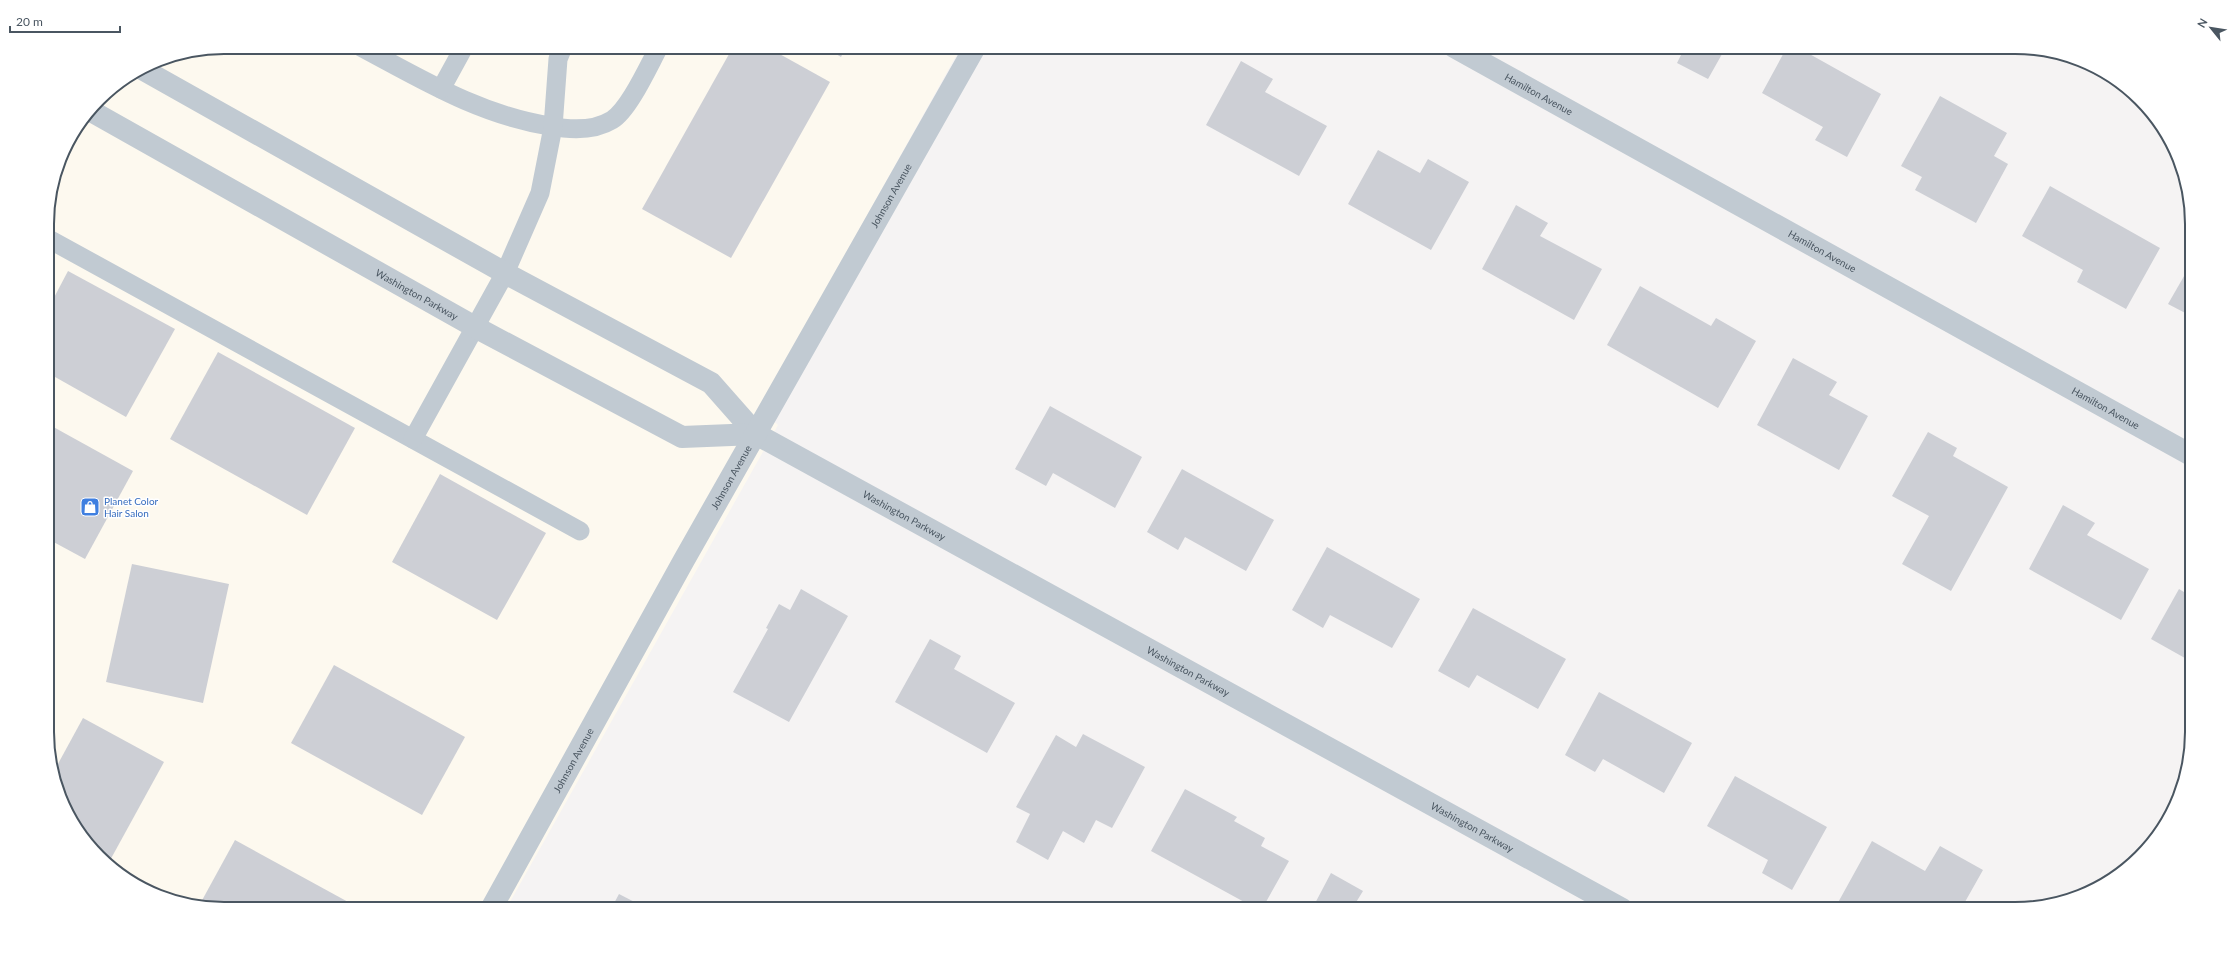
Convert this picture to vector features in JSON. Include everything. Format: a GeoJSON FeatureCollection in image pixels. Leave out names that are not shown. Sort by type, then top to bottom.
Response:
{"type":"FeatureCollection","features":[{"type":"Feature","properties":{"kind":"street","name":"Johnson Avenue"},"geometry":{"type":"LineString","coordinates":[[495,902],[756,434],[971,54]]}},
{"type":"Feature","properties":{"kind":"street","name":"Hamilton Avenue"},"geometry":{"type":"LineString","coordinates":[[1467,54],[2185,452]]}},
{"type":"Feature","properties":{"kind":"street","name":"Washington Parkway"},"geometry":{"type":"LineString","coordinates":[[147,72],[505,273],[711,383],[756,434],[1609,902]]}},
{"type":"Feature","properties":{"kind":"street","name":"Washington Parkway"},"geometry":{"type":"LineString","coordinates":[[94,114],[475,327],[682,437],[756,434]]}},
{"type":"Feature","properties":{"kind":"lane"},"geometry":{"type":"LineString","coordinates":[[374,54],[486,111],[524,122],[568,129],[594,128],[613,120],[631,98],[655,54]]}},
{"type":"Feature","properties":{"kind":"lane"},"geometry":{"type":"LineString","coordinates":[[441,89],[460,54]]}},
{"type":"Feature","properties":{"kind":"lane"},"geometry":{"type":"LineString","coordinates":[[413,439],[505,273],[540,193],[553,127],[558,59],[560,54]]}},
{"type":"Feature","properties":{"kind":"lane"},"geometry":{"type":"LineString","coordinates":[[54,241],[580,531]]}},
{"type":"Feature","properties":{"kind":"shaded area"},"geometry":{"type":"Polygon","coordinates":[[[213,54],[957,54],[759,409],[778,425],[510,902],[213,902],[191,899],[169,893],[149,885],[120,867],[89,836],[71,807],[63,787],[57,765],[54,743],[55,201],[63,169],[71,149],[89,120],[120,89],[149,71],[169,63],[191,57],[213,54]]]}},
{"type":"Feature","properties":{"kind":"building"},"geometry":{"type":"Polygon","coordinates":[[[729,54],[780,54],[830,82],[731,258],[642,209],[729,54]]]}},
{"type":"Feature","properties":{"kind":"building"},"geometry":{"type":"Polygon","coordinates":[[[1682,54],[1722,54],[1708,79],[1677,63],[1682,54]]]}},
{"type":"Feature","properties":{"kind":"building"},"geometry":{"type":"Polygon","coordinates":[[[1783,54],[1810,54],[1881,94],[1847,157],[1815,140],[1823,127],[1762,93],[1783,54]]]}},
{"type":"Feature","properties":{"kind":"building"},"geometry":{"type":"Polygon","coordinates":[[[1241,61],[1273,79],[1265,92],[1327,126],[1299,176],[1206,125],[1241,61]]]}},
{"type":"Feature","properties":{"kind":"building"},"geometry":{"type":"Polygon","coordinates":[[[1940,96],[2007,133],[1994,156],[2008,164],[1976,223],[1915,190],[1922,177],[1901,166],[1940,96]]]}},
{"type":"Feature","properties":{"kind":"building"},"geometry":{"type":"Polygon","coordinates":[[[1378,150],[1420,173],[1428,159],[1469,182],[1431,250],[1348,204],[1378,150]]]}},
{"type":"Feature","properties":{"kind":"building"},"geometry":{"type":"Polygon","coordinates":[[[2050,186],[2160,248],[2126,309],[2077,282],[2083,270],[2022,236],[2050,186]]]}},
{"type":"Feature","properties":{"kind":"building"},"geometry":{"type":"Polygon","coordinates":[[[1516,205],[1548,223],[1540,236],[1602,269],[1574,320],[1482,269],[1516,205]]]}},
{"type":"Feature","properties":{"kind":"building"},"geometry":{"type":"Polygon","coordinates":[[[68,271],[175,329],[126,417],[54,376],[54,298],[68,271]]]}},
{"type":"Feature","properties":{"kind":"building"},"geometry":{"type":"Polygon","coordinates":[[[2185,274],[2185,313],[2168,304],[2185,274]]]}},
{"type":"Feature","properties":{"kind":"building"},"geometry":{"type":"Polygon","coordinates":[[[1640,286],[1711,326],[1716,318],[1756,341],[1718,408],[1607,345],[1640,286]]]}},
{"type":"Feature","properties":{"kind":"building"},"geometry":{"type":"Polygon","coordinates":[[[218,352],[355,428],[307,515],[170,439],[218,352]]]}},
{"type":"Feature","properties":{"kind":"building"},"geometry":{"type":"Polygon","coordinates":[[[1793,358],[1837,382],[1829,395],[1868,416],[1839,470],[1757,425],[1793,358]]]}},
{"type":"Feature","properties":{"kind":"building"},"geometry":{"type":"Polygon","coordinates":[[[1050,406],[1142,457],[1115,508],[1053,473],[1046,486],[1015,469],[1050,406]]]}},
{"type":"Feature","properties":{"kind":"building"},"geometry":{"type":"Polygon","coordinates":[[[54,427],[133,471],[85,559],[54,542],[54,427]]]}},
{"type":"Feature","properties":{"kind":"building"},"geometry":{"type":"Polygon","coordinates":[[[1928,432],[1957,448],[1953,456],[2008,487],[1951,591],[1902,564],[1929,516],[1892,496],[1928,432]]]}},
{"type":"Feature","properties":{"kind":"building"},"geometry":{"type":"Polygon","coordinates":[[[1182,469],[1274,520],[1246,571],[1185,537],[1178,550],[1147,532],[1182,469]]]}},
{"type":"Feature","properties":{"kind":"building"},"geometry":{"type":"Polygon","coordinates":[[[440,474],[546,533],[497,620],[392,562],[440,474]]]}},
{"type":"Feature","properties":{"kind":"building"},"geometry":{"type":"Polygon","coordinates":[[[2063,505],[2095,523],[2087,535],[2149,569],[2121,620],[2029,569],[2063,505]]]}},
{"type":"Feature","properties":{"kind":"building"},"geometry":{"type":"Polygon","coordinates":[[[1327,547],[1420,599],[1392,648],[1330,615],[1323,628],[1292,610],[1327,547]]]}},
{"type":"Feature","properties":{"kind":"building"},"geometry":{"type":"Polygon","coordinates":[[[132,564],[229,584],[203,703],[106,682],[132,564]]]}},
{"type":"Feature","properties":{"kind":"building"},"geometry":{"type":"Polygon","coordinates":[[[801,589],[848,616],[789,722],[733,692],[768,629],[766,628],[779,604],[790,610],[801,589]]]}},
{"type":"Feature","properties":{"kind":"building"},"geometry":{"type":"Polygon","coordinates":[[[2179,589],[2185,593],[2185,658],[2151,639],[2179,589]]]}},
{"type":"Feature","properties":{"kind":"building"},"geometry":{"type":"Polygon","coordinates":[[[1473,608],[1566,659],[1538,709],[1477,675],[1469,688],[1438,671],[1473,608]]]}},
{"type":"Feature","properties":{"kind":"building"},"geometry":{"type":"Polygon","coordinates":[[[930,639],[961,656],[954,669],[1015,703],[987,753],[895,702],[930,639]]]}},
{"type":"Feature","properties":{"kind":"building"},"geometry":{"type":"Polygon","coordinates":[[[334,665],[465,737],[422,815],[291,743],[334,665]]]}},
{"type":"Feature","properties":{"kind":"building"},"geometry":{"type":"Polygon","coordinates":[[[1599,692],[1692,743],[1664,793],[1603,759],[1595,772],[1565,755],[1599,692]]]}},
{"type":"Feature","properties":{"kind":"building"},"geometry":{"type":"Polygon","coordinates":[[[83,718],[164,762],[111,859],[89,836],[71,807],[63,787],[57,765],[83,718]]]}},
{"type":"Feature","properties":{"kind":"building"},"geometry":{"type":"Polygon","coordinates":[[[1083,734],[1145,767],[1112,828],[1096,820],[1084,843],[1063,831],[1048,860],[1016,842],[1030,814],[1016,807],[1056,735],[1076,747],[1083,734]]]}},
{"type":"Feature","properties":{"kind":"building"},"geometry":{"type":"Polygon","coordinates":[[[1735,776],[1827,827],[1792,890],[1762,873],[1768,860],[1707,826],[1735,776]]]}},
{"type":"Feature","properties":{"kind":"building"},"geometry":{"type":"Polygon","coordinates":[[[1185,789],[1237,817],[1234,821],[1265,838],[1261,846],[1289,861],[1266,902],[1244,902],[1151,851],[1185,789]]]}},
{"type":"Feature","properties":{"kind":"building"},"geometry":{"type":"Polygon","coordinates":[[[235,840],[348,902],[213,902],[202,901],[235,840]]]}},
{"type":"Feature","properties":{"kind":"building"},"geometry":{"type":"Polygon","coordinates":[[[1872,841],[1925,871],[1940,846],[1983,870],[1965,902],[1838,902],[1872,841]]]}},
{"type":"Feature","properties":{"kind":"building"},"geometry":{"type":"Polygon","coordinates":[[[1331,873],[1363,891],[1356,902],[1316,902],[1331,873]]]}},
{"type":"Feature","properties":{"kind":"building"},"geometry":{"type":"Polygon","coordinates":[[[619,894],[634,902],[615,902],[619,894]]]}},
{"type":"Feature","properties":{"kind":"place","name":"Planet Color Hair Salon"},"geometry":{"type":"Point","coordinates":[90,507]}}]}
